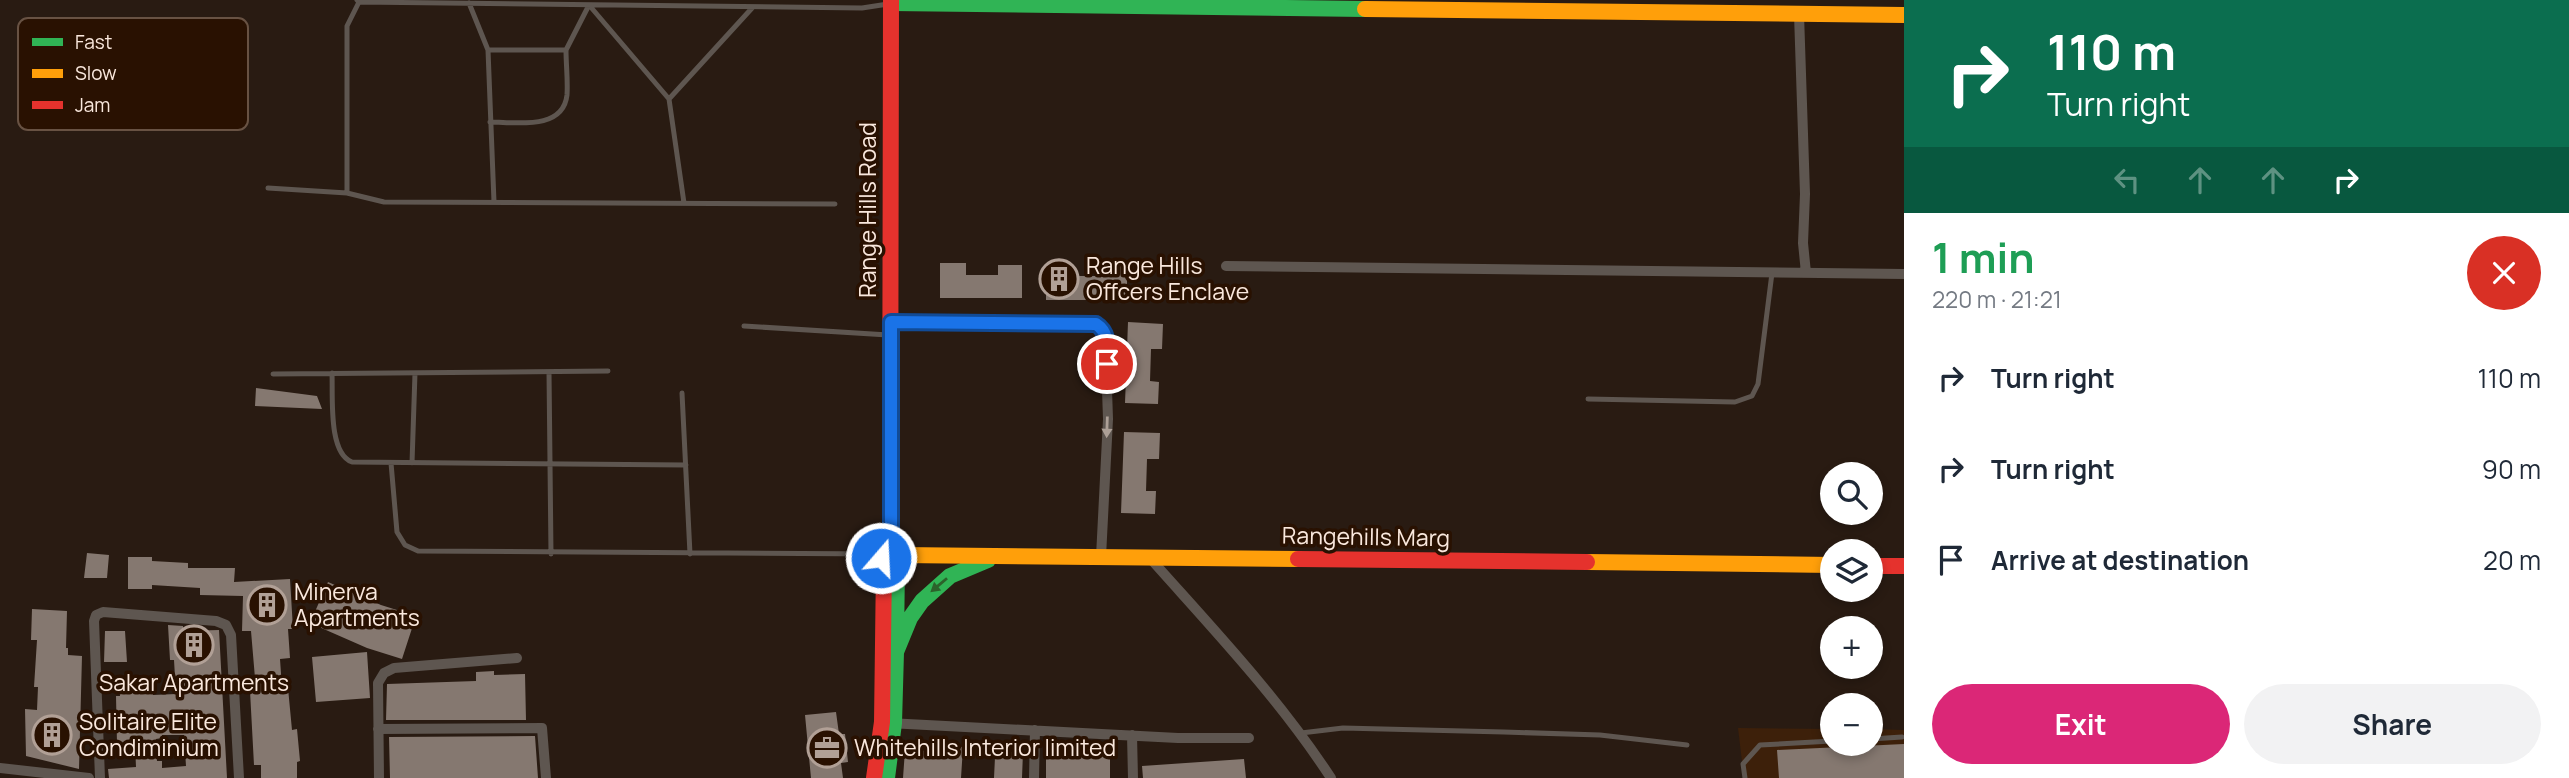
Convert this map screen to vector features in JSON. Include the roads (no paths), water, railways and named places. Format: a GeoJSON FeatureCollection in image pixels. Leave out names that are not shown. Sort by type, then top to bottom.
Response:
{"type":"FeatureCollection","features":[{"type":"Feature","properties":{"kind":"main road"},"geometry":{"type":"LineString","coordinates":[[891,2],[1767,7],[1799,14],[1904,15]]}},
{"type":"Feature","properties":{"kind":"main road","name":"Range Hills Road"},"geometry":{"type":"LineString","coordinates":[[888,723],[896,652],[890,557],[891,2]]}},
{"type":"Feature","properties":{"kind":"main road"},"geometry":{"type":"LineString","coordinates":[[896,652],[910,618],[938,585],[961,570],[1000,556]]}},
{"type":"Feature","properties":{"kind":"main road"},"geometry":{"type":"LineString","coordinates":[[887,778],[888,723],[883,684],[890,557]]}},
{"type":"Feature","properties":{"kind":"main road","name":"Rangehills Marg"},"geometry":{"type":"LineString","coordinates":[[890,557],[1149,557],[1820,565]]}},
{"type":"Feature","properties":{"kind":"main road"},"geometry":{"type":"LineString","coordinates":[[1883,566],[1904,566]]}},
{"type":"Feature","properties":{"kind":"main road"},"geometry":{"type":"LineString","coordinates":[[874,778],[888,723]]}},
{"type":"Feature","properties":{"kind":"street"},"geometry":{"type":"LineString","coordinates":[[1799,14],[1805,194],[1803,243],[1806,273]]}},
{"type":"Feature","properties":{"kind":"street"},"geometry":{"type":"LineString","coordinates":[[1226,266],[1904,274]]}},
{"type":"Feature","properties":{"kind":"street"},"geometry":{"type":"LineString","coordinates":[[891,328],[1089,323],[1096,324],[1105,331],[1108,419],[1101,557]]}},
{"type":"Feature","properties":{"kind":"street"},"geometry":{"type":"LineString","coordinates":[[1149,557],[1242,661],[1301,733],[1331,778]]}},
{"type":"Feature","properties":{"kind":"street"},"geometry":{"type":"LineString","coordinates":[[100,778],[94,621],[96,615],[103,612],[216,621],[226,625],[231,635],[239,778]]}},
{"type":"Feature","properties":{"kind":"street"},"geometry":{"type":"LineString","coordinates":[[379,778],[378,683],[388,670],[517,659]]}},
{"type":"Feature","properties":{"kind":"street"},"geometry":{"type":"LineString","coordinates":[[888,723],[1249,738]]}},
{"type":"Feature","properties":{"kind":"street"},"geometry":{"type":"LineString","coordinates":[[379,729],[542,728],[546,778]]}},
{"type":"Feature","properties":{"kind":"street"},"geometry":{"type":"LineString","coordinates":[[1034,778],[1035,730]]}},
{"type":"Feature","properties":{"kind":"street"},"geometry":{"type":"LineString","coordinates":[[1132,735],[1133,778]]}},
{"type":"Feature","properties":{"kind":"street"},"geometry":{"type":"LineString","coordinates":[[0,768],[89,778]]}},
{"type":"Feature","properties":{"kind":"lane"},"geometry":{"type":"LineString","coordinates":[[833,0],[833,8]]}},
{"type":"Feature","properties":{"kind":"lane"},"geometry":{"type":"LineString","coordinates":[[347,193],[347,26],[358,1],[833,8],[862,8],[891,2]]}},
{"type":"Feature","properties":{"kind":"lane"},"geometry":{"type":"LineString","coordinates":[[468,3],[488,50],[494,202]]}},
{"type":"Feature","properties":{"kind":"lane"},"geometry":{"type":"LineString","coordinates":[[490,122],[540,122],[555,117],[567,99],[566,50],[589,5]]}},
{"type":"Feature","properties":{"kind":"lane"},"geometry":{"type":"LineString","coordinates":[[589,5],[669,99],[684,203]]}},
{"type":"Feature","properties":{"kind":"lane"},"geometry":{"type":"LineString","coordinates":[[669,99],[753,7]]}},
{"type":"Feature","properties":{"kind":"lane"},"geometry":{"type":"LineString","coordinates":[[488,50],[566,50]]}},
{"type":"Feature","properties":{"kind":"lane"},"geometry":{"type":"LineString","coordinates":[[268,188],[347,193],[384,202],[835,204]]}},
{"type":"Feature","properties":{"kind":"lane"},"geometry":{"type":"LineString","coordinates":[[1588,399],[1735,402],[1752,396],[1758,384],[1772,273]]}},
{"type":"Feature","properties":{"kind":"lane"},"geometry":{"type":"LineString","coordinates":[[744,326],[891,328]]}},
{"type":"Feature","properties":{"kind":"lane"},"geometry":{"type":"LineString","coordinates":[[549,372],[551,554]]}},
{"type":"Feature","properties":{"kind":"lane"},"geometry":{"type":"LineString","coordinates":[[273,374],[608,372]]}},
{"type":"Feature","properties":{"kind":"lane"},"geometry":{"type":"LineString","coordinates":[[332,373],[336,443],[338,450],[352,462],[686,465]]}},
{"type":"Feature","properties":{"kind":"lane"},"geometry":{"type":"LineString","coordinates":[[412,463],[415,373]]}},
{"type":"Feature","properties":{"kind":"lane"},"geometry":{"type":"LineString","coordinates":[[682,393],[690,554]]}},
{"type":"Feature","properties":{"kind":"lane"},"geometry":{"type":"LineString","coordinates":[[391,463],[397,532],[405,545],[418,551],[890,557]]}},
{"type":"Feature","properties":{"kind":"lane"},"geometry":{"type":"LineString","coordinates":[[1301,733],[1343,728],[1504,732],[1600,735],[1687,745]]}},
{"type":"Feature","properties":{"kind":"lane"},"geometry":{"type":"LineString","coordinates":[[1883,738],[1902,737]]}},
{"type":"Feature","properties":{"kind":"lane"},"geometry":{"type":"LineString","coordinates":[[1745,778],[1743,764],[1760,745],[1820,742]]}},
{"type":"Feature","properties":{"kind":"place","name":"Range Hills Offcers Enclave"},"geometry":{"type":"Point","coordinates":[1059,279]}},
{"type":"Feature","properties":{"kind":"place","name":"Minerva Apartments"},"geometry":{"type":"Point","coordinates":[267,605]}},
{"type":"Feature","properties":{"kind":"place","name":"Sakar Apartments"},"geometry":{"type":"Point","coordinates":[194,645]}},
{"type":"Feature","properties":{"kind":"place","name":"Solitaire Elite Condiminium"},"geometry":{"type":"Point","coordinates":[52,735]}},
{"type":"Feature","properties":{"kind":"place","name":"Whitehills Interior limited"},"geometry":{"type":"Point","coordinates":[827,748]}}]}
